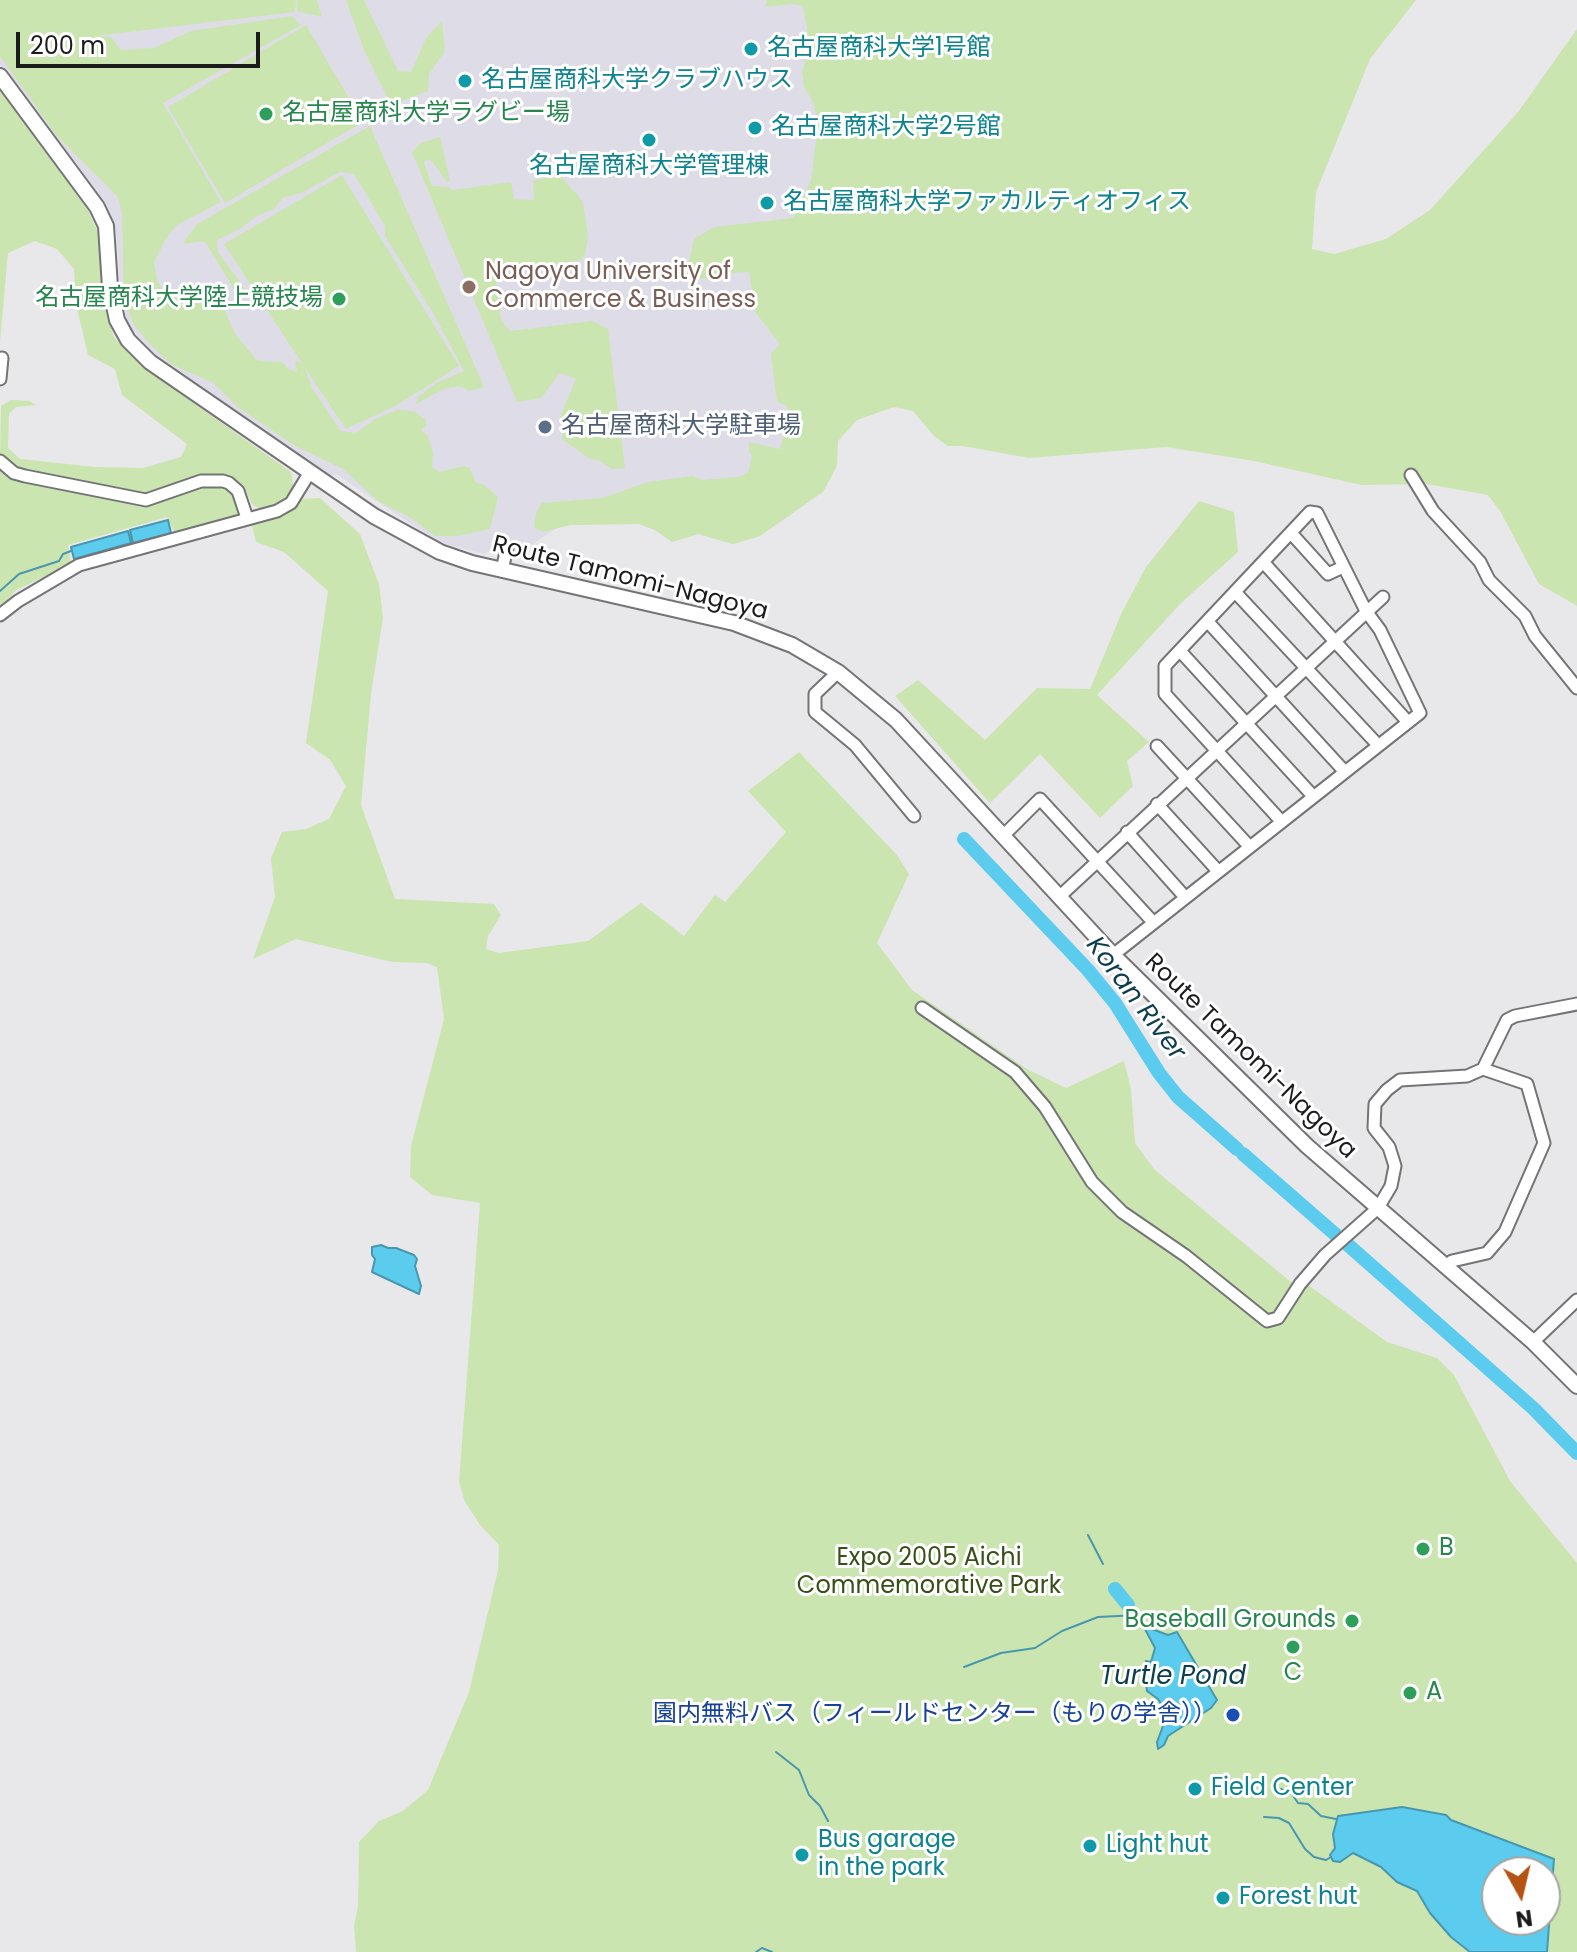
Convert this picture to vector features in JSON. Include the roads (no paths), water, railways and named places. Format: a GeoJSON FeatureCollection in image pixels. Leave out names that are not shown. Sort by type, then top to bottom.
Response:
{"type":"FeatureCollection","features":[{"type":"Feature","properties":{"kind":"main road","name":"Route Tamomi-Nagoya"},"geometry":{"type":"LineString","coordinates":[[0,76],[97,207],[106,226],[110,287],[117,320],[128,340],[150,362],[405,535],[440,552],[502,570],[734,623],[792,645],[838,672],[896,720],[1113,955],[1307,1146],[1533,1342],[1577,1386]]}},
{"type":"Feature","properties":{"kind":"street"},"geometry":{"type":"LineString","coordinates":[[0,379],[2,358]]}},
{"type":"Feature","properties":{"kind":"street"},"geometry":{"type":"LineString","coordinates":[[0,461],[14,473],[25,476],[146,500],[201,481],[223,481],[238,491],[247,518]]}},
{"type":"Feature","properties":{"kind":"street"},"geometry":{"type":"LineString","coordinates":[[0,615],[79,565],[286,506],[310,472]]}},
{"type":"Feature","properties":{"kind":"street"},"geometry":{"type":"LineString","coordinates":[[1411,475],[1433,511],[1480,562],[1489,580],[1525,616],[1535,636],[1577,688]]}},
{"type":"Feature","properties":{"kind":"street"},"geometry":{"type":"LineString","coordinates":[[1113,955],[1420,713],[1380,630],[1366,611],[1317,513],[1310,512],[1165,666],[1165,694],[1281,821]]}},
{"type":"Feature","properties":{"kind":"street"},"geometry":{"type":"LineString","coordinates":[[1291,533],[1328,574],[1343,567]]}},
{"type":"Feature","properties":{"kind":"street"},"geometry":{"type":"LineString","coordinates":[[502,570],[507,548]]}},
{"type":"Feature","properties":{"kind":"street"},"geometry":{"type":"LineString","coordinates":[[1264,563],[1408,722]]}},
{"type":"Feature","properties":{"kind":"street"},"geometry":{"type":"LineString","coordinates":[[1236,593],[1378,745]]}},
{"type":"Feature","properties":{"kind":"street"},"geometry":{"type":"LineString","coordinates":[[1059,897],[1383,597]]}},
{"type":"Feature","properties":{"kind":"street"},"geometry":{"type":"LineString","coordinates":[[1208,622],[1345,772]]}},
{"type":"Feature","properties":{"kind":"street"},"geometry":{"type":"LineString","coordinates":[[1181,652],[1313,796]]}},
{"type":"Feature","properties":{"kind":"street"},"geometry":{"type":"LineString","coordinates":[[838,672],[815,694],[815,712],[855,745],[914,816]]}},
{"type":"Feature","properties":{"kind":"street"},"geometry":{"type":"LineString","coordinates":[[1157,746],[1249,846]]}},
{"type":"Feature","properties":{"kind":"street"},"geometry":{"type":"LineString","coordinates":[[1003,836],[1040,799],[1153,922]]}},
{"type":"Feature","properties":{"kind":"street"},"geometry":{"type":"LineString","coordinates":[[1157,804],[1218,871]]}},
{"type":"Feature","properties":{"kind":"street"},"geometry":{"type":"LineString","coordinates":[[1127,832],[1185,897]]}},
{"type":"Feature","properties":{"kind":"street"},"geometry":{"type":"LineString","coordinates":[[922,1008],[1015,1072],[1045,1107],[1092,1182],[1122,1212],[1186,1256],[1267,1321],[1278,1318],[1300,1284],[1325,1255],[1378,1208],[1391,1186],[1395,1166],[1389,1147],[1374,1128],[1375,1104],[1400,1080],[1467,1076],[1483,1069],[1507,1020],[1515,1016],[1577,1004]]}},
{"type":"Feature","properties":{"kind":"street"},"geometry":{"type":"LineString","coordinates":[[1445,1267],[1452,1261],[1487,1253],[1505,1232],[1544,1143],[1527,1084],[1483,1069]]}},
{"type":"Feature","properties":{"kind":"street"},"geometry":{"type":"LineString","coordinates":[[1533,1342],[1577,1300]]}},
{"type":"Feature","properties":{"kind":"water"},"geometry":{"type":"Polygon","coordinates":[[[168,520],[171,533],[133,543],[130,530],[168,520]]]}},
{"type":"Feature","properties":{"kind":"water"},"geometry":{"type":"Polygon","coordinates":[[[128,531],[131,543],[74,559],[71,547],[128,531]]]}},
{"type":"Feature","properties":{"kind":"water"},"geometry":{"type":"Polygon","coordinates":[[[381,1245],[414,1255],[421,1286],[419,1294],[372,1272],[375,1259],[372,1247],[381,1245]]]}},
{"type":"Feature","properties":{"kind":"water","name":"Turtle Pond"},"geometry":{"type":"Polygon","coordinates":[[[1137,1614],[1149,1628],[1168,1635],[1177,1632],[1217,1700],[1211,1708],[1168,1736],[1158,1749],[1164,1709],[1158,1699],[1147,1691],[1144,1668],[1146,1661],[1151,1662],[1155,1648],[1137,1614]]]}},
{"type":"Feature","properties":{"kind":"water"},"geometry":{"type":"Polygon","coordinates":[[[1402,1807],[1446,1815],[1451,1820],[1546,1856],[1481,1856],[1481,1936],[1548,1936],[1547,1952],[1470,1952],[1451,1937],[1430,1913],[1417,1891],[1397,1882],[1381,1867],[1353,1853],[1340,1862],[1333,1861],[1330,1855],[1335,1848],[1333,1834],[1338,1816],[1402,1807]]]}},
{"type":"Feature","properties":{"kind":"waterway"},"geometry":{"type":"LineString","coordinates":[[0,591],[19,574],[59,561],[63,554],[71,551]]}},
{"type":"Feature","properties":{"kind":"waterway","name":"Koran River"},"geometry":{"type":"LineString","coordinates":[[964,839],[1088,970],[1115,1003],[1159,1073],[1178,1097],[1237,1149]]}},
{"type":"Feature","properties":{"kind":"waterway","name":"Koran River"},"geometry":{"type":"LineString","coordinates":[[1243,1154],[1336,1235]]}},
{"type":"Feature","properties":{"kind":"waterway","name":"Koran River"},"geometry":{"type":"LineString","coordinates":[[1347,1244],[1534,1409],[1577,1453]]}},
{"type":"Feature","properties":{"kind":"waterway"},"geometry":{"type":"LineString","coordinates":[[1088,1535],[1103,1564]]}},
{"type":"Feature","properties":{"kind":"waterway"},"geometry":{"type":"LineString","coordinates":[[1115,1589],[1128,1605]]}},
{"type":"Feature","properties":{"kind":"waterway"},"geometry":{"type":"LineString","coordinates":[[1131,1607],[1138,1615]]}},
{"type":"Feature","properties":{"kind":"waterway"},"geometry":{"type":"LineString","coordinates":[[964,1667],[1001,1653],[1035,1648],[1062,1631],[1098,1617],[1138,1615]]}},
{"type":"Feature","properties":{"kind":"waterway"},"geometry":{"type":"LineString","coordinates":[[776,1752],[799,1770],[809,1795],[828,1821]]}},
{"type":"Feature","properties":{"kind":"waterway"},"geometry":{"type":"LineString","coordinates":[[1281,1789],[1292,1794],[1298,1803],[1308,1804],[1321,1816],[1336,1819]]}},
{"type":"Feature","properties":{"kind":"waterway"},"geometry":{"type":"LineString","coordinates":[[1264,1817],[1279,1818],[1289,1823],[1305,1849],[1314,1857],[1326,1860],[1331,1857]]}},
{"type":"Feature","properties":{"kind":"waterway"},"geometry":{"type":"LineString","coordinates":[[756,1952],[762,1948],[772,1952]]}},
{"type":"Feature","properties":{"kind":"place","name":"名古屋商科大学1号館"},"geometry":{"type":"Point","coordinates":[751,49]}},
{"type":"Feature","properties":{"kind":"place","name":"名古屋商科大学クラブハウス"},"geometry":{"type":"Point","coordinates":[465,81]}},
{"type":"Feature","properties":{"kind":"place","name":"名古屋商科大学ラグビー場"},"geometry":{"type":"Point","coordinates":[266,114]}},
{"type":"Feature","properties":{"kind":"place","name":"名古屋商科大学2号館"},"geometry":{"type":"Point","coordinates":[755,128]}},
{"type":"Feature","properties":{"kind":"place","name":"名古屋商科大学管理棟"},"geometry":{"type":"Point","coordinates":[649,140]}},
{"type":"Feature","properties":{"kind":"place","name":"名古屋商科大学ファカルティオフィス"},"geometry":{"type":"Point","coordinates":[767,203]}},
{"type":"Feature","properties":{"kind":"place","name":"Nagoya University of Commerce & Business"},"geometry":{"type":"Point","coordinates":[469,287]}},
{"type":"Feature","properties":{"kind":"place","name":"名古屋商科大学陸上競技場"},"geometry":{"type":"Point","coordinates":[339,299]}},
{"type":"Feature","properties":{"kind":"place","name":"名古屋商科大学駐車場"},"geometry":{"type":"Point","coordinates":[545,427]}},
{"type":"Feature","properties":{"kind":"place","name":"B"},"geometry":{"type":"Point","coordinates":[1423,1549]}},
{"type":"Feature","properties":{"kind":"place","name":"Baseball Grounds"},"geometry":{"type":"Point","coordinates":[1352,1621]}},
{"type":"Feature","properties":{"kind":"place","name":"C"},"geometry":{"type":"Point","coordinates":[1293,1647]}},
{"type":"Feature","properties":{"kind":"place","name":"A"},"geometry":{"type":"Point","coordinates":[1410,1693]}},
{"type":"Feature","properties":{"kind":"place","name":"園内無料バス（フィールドセンター（もりの学舎））"},"geometry":{"type":"Point","coordinates":[1233,1715]}},
{"type":"Feature","properties":{"kind":"place","name":"Field Center"},"geometry":{"type":"Point","coordinates":[1195,1789]}},
{"type":"Feature","properties":{"kind":"place","name":"Light hut"},"geometry":{"type":"Point","coordinates":[1090,1846]}},
{"type":"Feature","properties":{"kind":"place","name":"Bus garage in the park"},"geometry":{"type":"Point","coordinates":[802,1855]}},
{"type":"Feature","properties":{"kind":"place","name":"Forest hut"},"geometry":{"type":"Point","coordinates":[1223,1898]}},
{"type":"Feature","properties":{"kind":"park label","name":"Expo 2005 Aichi Commemorative Park"},"geometry":{"type":"Point","coordinates":[929,1573]}}]}
